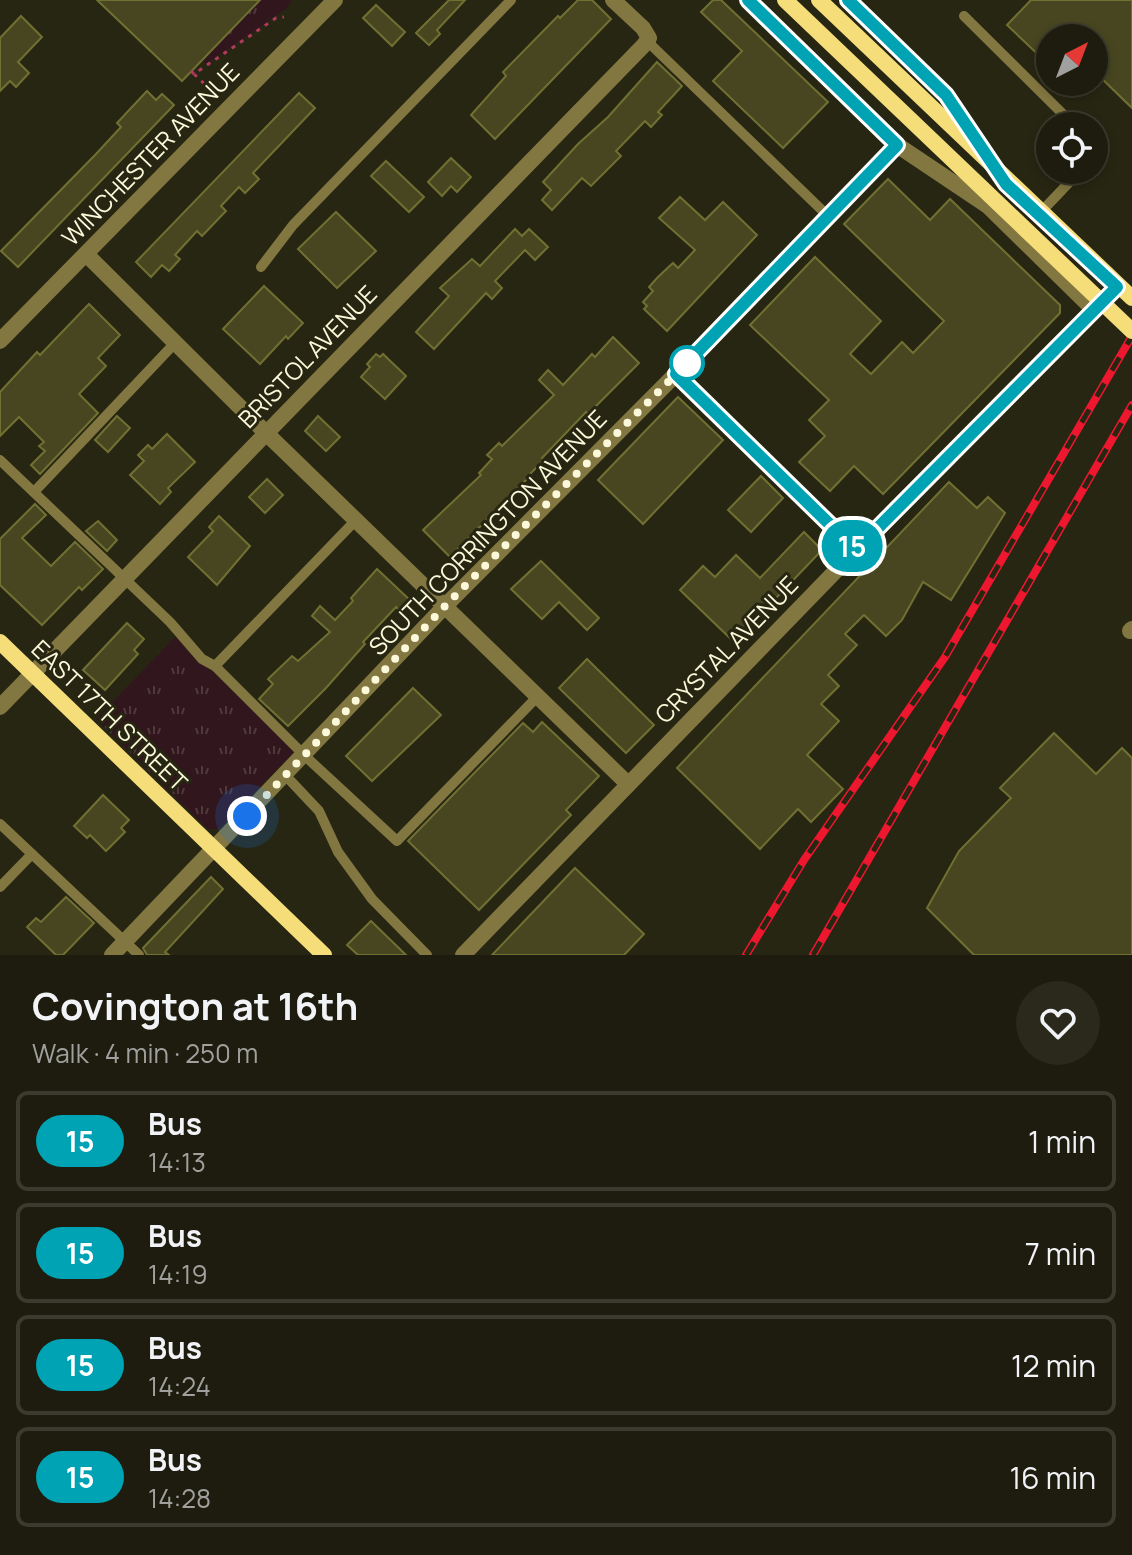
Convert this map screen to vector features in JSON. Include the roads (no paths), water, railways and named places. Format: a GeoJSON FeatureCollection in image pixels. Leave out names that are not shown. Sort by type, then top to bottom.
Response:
{"type":"FeatureCollection","features":[{"type":"Feature","properties":{"kind":"main road"},"geometry":{"type":"LineString","coordinates":[[785,0],[1132,331]]}},
{"type":"Feature","properties":{"kind":"main road"},"geometry":{"type":"LineString","coordinates":[[819,0],[1132,298]]}},
{"type":"Feature","properties":{"kind":"main road","name":"EAST 17TH STREET"},"geometry":{"type":"LineString","coordinates":[[0,642],[324,955]]}},
{"type":"Feature","properties":{"kind":"street"},"geometry":{"type":"LineString","coordinates":[[613,0],[643,28],[648,40]]}},
{"type":"Feature","properties":{"kind":"street"},"geometry":{"type":"LineString","coordinates":[[749,0],[897,145],[988,206],[1094,310]]}},
{"type":"Feature","properties":{"kind":"street"},"geometry":{"type":"LineString","coordinates":[[848,0],[946,95],[1006,184],[1039,214]]}},
{"type":"Feature","properties":{"kind":"street","name":"WINCHESTER AVENUE"},"geometry":{"type":"LineString","coordinates":[[0,341],[328,2]]}},
{"type":"Feature","properties":{"kind":"street","name":"BRISTOL AVENUE"},"geometry":{"type":"LineString","coordinates":[[0,707],[648,40]]}},
{"type":"Feature","properties":{"kind":"street","name":"SOUTH CORRINGTON AVENUE"},"geometry":{"type":"LineString","coordinates":[[112,955],[445,606],[676,374],[897,145]]}},
{"type":"Feature","properties":{"kind":"street","name":"CRYSTAL AVENUE"},"geometry":{"type":"LineString","coordinates":[[463,955],[856,550],[1117,287],[1039,214]]}},
{"type":"Feature","properties":{"kind":"street"},"geometry":{"type":"LineString","coordinates":[[86,254],[628,784]]}},
{"type":"Feature","properties":{"kind":"lane"},"geometry":{"type":"LineString","coordinates":[[261,267],[293,225],[511,0]]}},
{"type":"Feature","properties":{"kind":"lane"},"geometry":{"type":"LineString","coordinates":[[964,16],[1061,112]]}},
{"type":"Feature","properties":{"kind":"lane"},"geometry":{"type":"LineString","coordinates":[[648,40],[828,216]]}},
{"type":"Feature","properties":{"kind":"lane"},"geometry":{"type":"LineString","coordinates":[[1039,214],[1068,184]]}},
{"type":"Feature","properties":{"kind":"lane"},"geometry":{"type":"LineString","coordinates":[[34,492],[175,343]]}},
{"type":"Feature","properties":{"kind":"lane"},"geometry":{"type":"LineString","coordinates":[[676,374],[856,550]]}},
{"type":"Feature","properties":{"kind":"lane"},"geometry":{"type":"LineString","coordinates":[[0,460],[170,622],[202,659],[215,666],[305,756],[397,841],[538,696]]}},
{"type":"Feature","properties":{"kind":"lane"},"geometry":{"type":"LineString","coordinates":[[215,666],[356,520]]}},
{"type":"Feature","properties":{"kind":"lane"},"geometry":{"type":"LineString","coordinates":[[286,776],[319,811],[338,852],[372,899],[427,955]]}},
{"type":"Feature","properties":{"kind":"lane"},"geometry":{"type":"LineString","coordinates":[[0,824],[139,955]]}},
{"type":"Feature","properties":{"kind":"lane"},"geometry":{"type":"LineString","coordinates":[[0,887],[32,854]]}},
{"type":"Feature","properties":{"kind":"railway"},"geometry":{"type":"LineString","coordinates":[[746,955],[804,860],[945,657],[1132,336]]}},
{"type":"Feature","properties":{"kind":"railway"},"geometry":{"type":"LineString","coordinates":[[813,955],[1132,405]]}}]}
